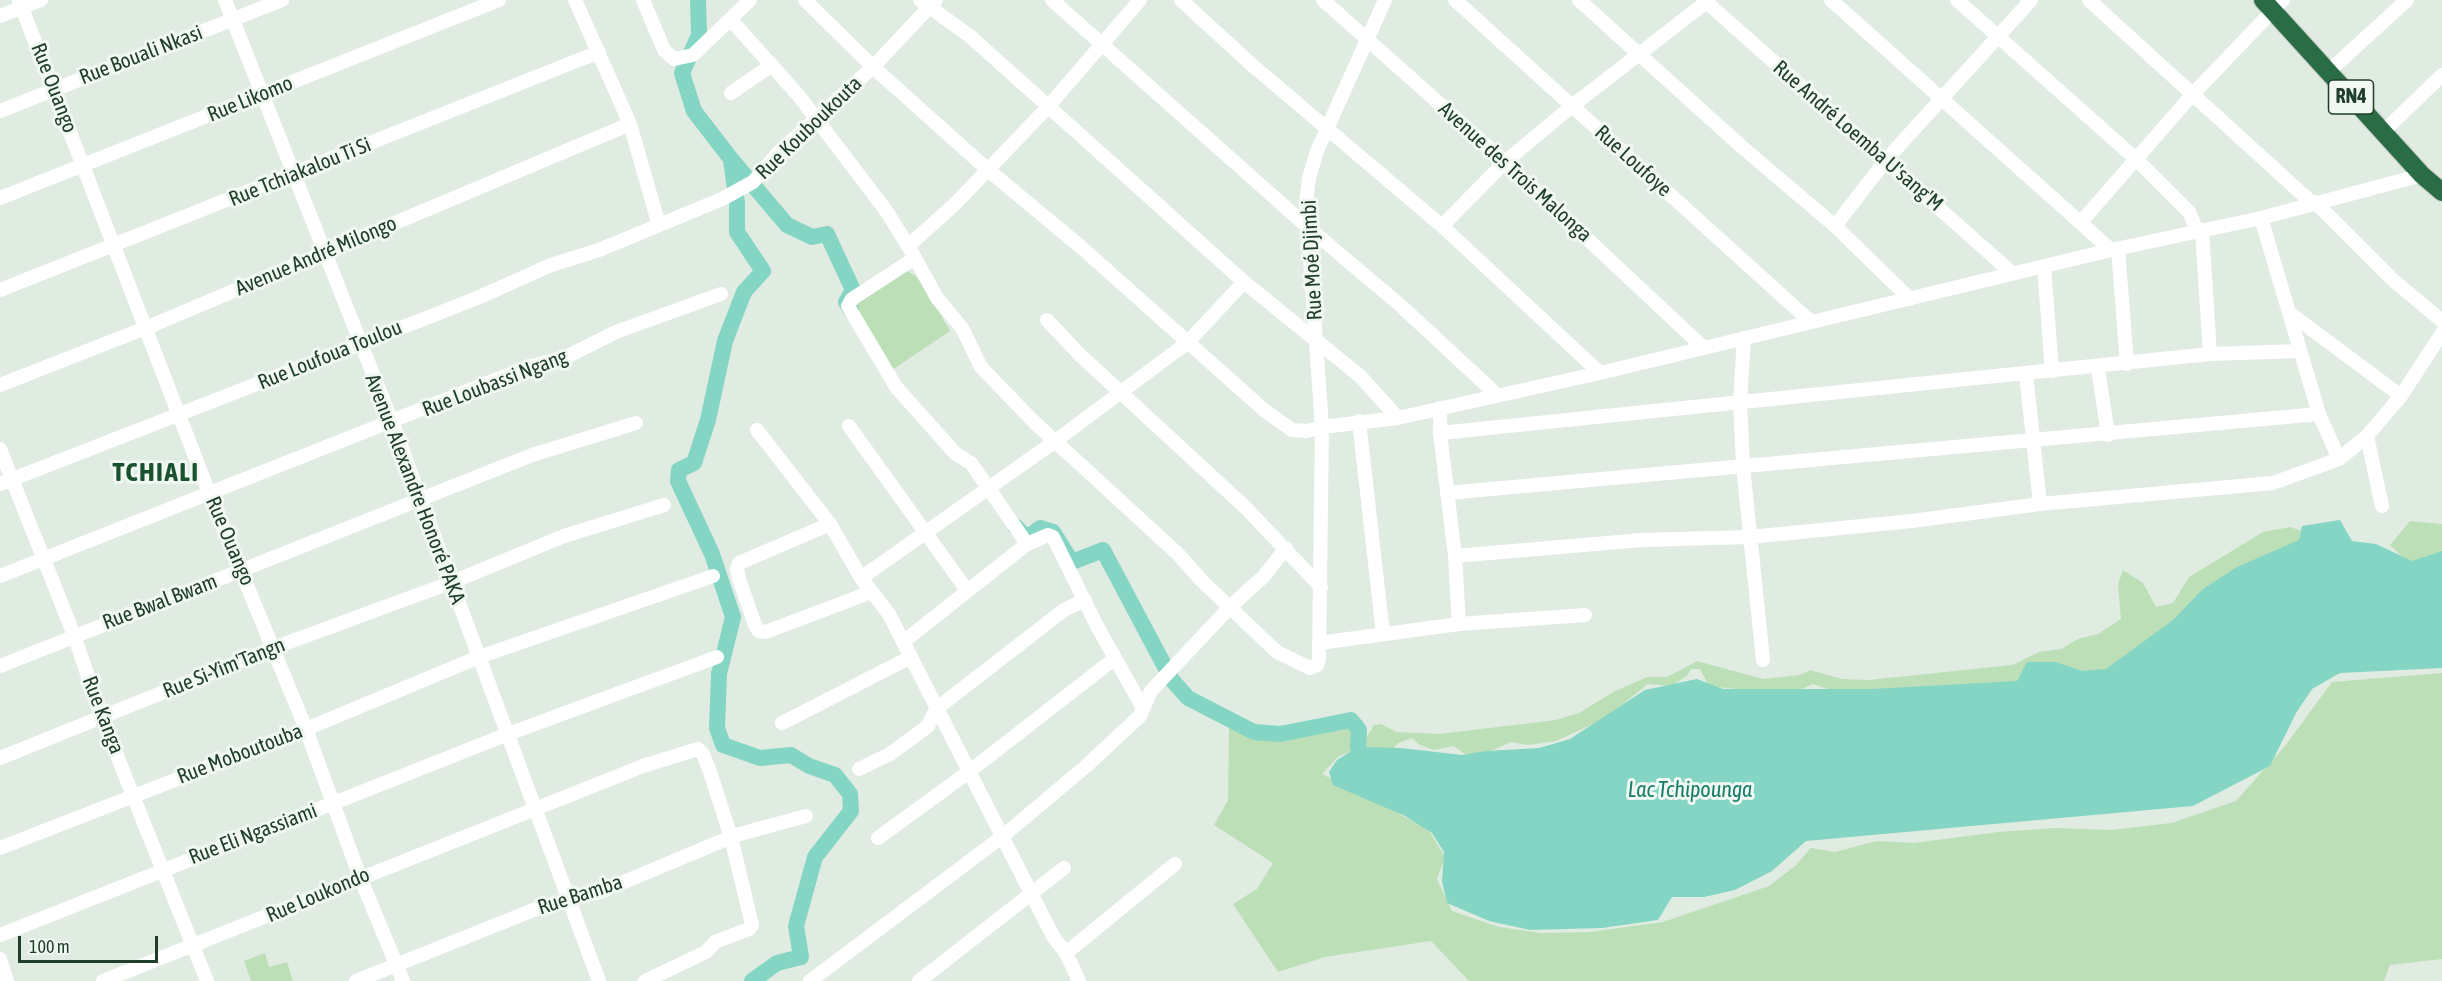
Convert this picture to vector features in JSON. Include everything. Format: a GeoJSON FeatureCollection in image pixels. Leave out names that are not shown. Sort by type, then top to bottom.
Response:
{"type":"FeatureCollection","features":[{"type":"Feature","properties":{"kind":"highway","name":"RN4"},"geometry":{"type":"LineString","coordinates":[[2272,3],[2328,72],[2422,175],[2442,192]]}},
{"type":"Feature","properties":{"kind":"street"},"geometry":{"type":"LineString","coordinates":[[0,16],[21,4],[41,0]]}},
{"type":"Feature","properties":{"kind":"street","name":"Avenue Alexandre Honoré PAKA"},"geometry":{"type":"LineString","coordinates":[[225,0],[392,422],[450,583],[570,899],[597,981]]}},
{"type":"Feature","properties":{"kind":"street","name":"Rue Bouali Nkasi"},"geometry":{"type":"LineString","coordinates":[[0,111],[282,0]]}},
{"type":"Feature","properties":{"kind":"street","name":"Rue Likomo"},"geometry":{"type":"LineString","coordinates":[[0,198],[499,0]]}},
{"type":"Feature","properties":{"kind":"street"},"geometry":{"type":"LineString","coordinates":[[575,0],[630,124],[659,225]]}},
{"type":"Feature","properties":{"kind":"street"},"geometry":{"type":"LineString","coordinates":[[644,0],[664,50],[674,59],[686,57],[750,0]]}},
{"type":"Feature","properties":{"kind":"street"},"geometry":{"type":"LineString","coordinates":[[805,0],[873,67],[987,169],[1082,248],[1264,410],[1292,430],[1307,431],[1359,421],[1398,418],[1496,394],[1600,373],[2012,273],[2261,218],[2422,175]]}},
{"type":"Feature","properties":{"kind":"street"},"geometry":{"type":"LineString","coordinates":[[1052,0],[1310,229],[1400,305],[1496,394]]}},
{"type":"Feature","properties":{"kind":"street"},"geometry":{"type":"LineString","coordinates":[[1027,544],[971,463],[956,454],[896,387],[849,310],[852,299],[912,252],[987,169],[1047,108],[1140,0]]}},
{"type":"Feature","properties":{"kind":"street"},"geometry":{"type":"LineString","coordinates":[[1181,0],[1327,130],[1442,226],[1600,373]]}},
{"type":"Feature","properties":{"kind":"street","name":"Avenue des Trois Malonga"},"geometry":{"type":"LineString","coordinates":[[1323,0],[1505,162],[1704,348]]}},
{"type":"Feature","properties":{"kind":"street","name":"Rue Moé Djimbi"},"geometry":{"type":"LineString","coordinates":[[1230,607],[1277,652],[1310,668],[1317,665],[1321,587],[1322,427],[1310,229],[1306,203],[1309,178],[1317,151],[1385,0]]}},
{"type":"Feature","properties":{"kind":"street","name":"Rue Loufoye"},"geometry":{"type":"LineString","coordinates":[[1455,0],[1811,322]]}},
{"type":"Feature","properties":{"kind":"street"},"geometry":{"type":"LineString","coordinates":[[1579,0],[1834,226],[1910,299]]}},
{"type":"Feature","properties":{"kind":"street"},"geometry":{"type":"LineString","coordinates":[[1832,0],[2081,222],[2115,249],[2127,364]]}},
{"type":"Feature","properties":{"kind":"street"},"geometry":{"type":"LineString","coordinates":[[1957,0],[2137,160],[2189,212],[2199,230],[2210,354]]}},
{"type":"Feature","properties":{"kind":"street"},"geometry":{"type":"LineString","coordinates":[[1834,226],[1886,160],[2031,0]]}},
{"type":"Feature","properties":{"kind":"street"},"geometry":{"type":"LineString","coordinates":[[2089,0],[2313,203],[2393,279],[2442,321]]}},
{"type":"Feature","properties":{"kind":"street"},"geometry":{"type":"LineString","coordinates":[[2328,72],[2407,0]]}},
{"type":"Feature","properties":{"kind":"street"},"geometry":{"type":"LineString","coordinates":[[1442,226],[1505,162],[1572,106],[1706,1]]}},
{"type":"Feature","properties":{"kind":"street","name":"Rue André Loemba U'sang'M"},"geometry":{"type":"LineString","coordinates":[[1706,1],[2012,273]]}},
{"type":"Feature","properties":{"kind":"street"},"geometry":{"type":"LineString","coordinates":[[928,3],[1244,282],[1360,376],[1398,418]]}},
{"type":"Feature","properties":{"kind":"street","name":"Rue Kouboukouta"},"geometry":{"type":"LineString","coordinates":[[659,225],[722,199],[753,182],[777,154],[873,67],[928,3]]}},
{"type":"Feature","properties":{"kind":"street"},"geometry":{"type":"LineString","coordinates":[[2081,222],[2272,3]]}},
{"type":"Feature","properties":{"kind":"street","name":"Rue Ouango"},"geometry":{"type":"LineString","coordinates":[[21,4],[181,413],[209,493],[243,570],[306,729],[360,877],[403,981]]}},
{"type":"Feature","properties":{"kind":"street"},"geometry":{"type":"LineString","coordinates":[[730,19],[799,96],[887,212],[937,298],[962,328],[981,367],[1054,442],[1178,554],[1230,607]]}},
{"type":"Feature","properties":{"kind":"street","name":"Rue Tchiakalou Ti Si"},"geometry":{"type":"LineString","coordinates":[[0,290],[599,52]]}},
{"type":"Feature","properties":{"kind":"street"},"geometry":{"type":"LineString","coordinates":[[731,93],[772,65]]}},
{"type":"Feature","properties":{"kind":"street"},"geometry":{"type":"LineString","coordinates":[[2383,132],[2442,75]]}},
{"type":"Feature","properties":{"kind":"street","name":"Avenue André Milongo"},"geometry":{"type":"LineString","coordinates":[[0,385],[147,327],[630,124]]}},
{"type":"Feature","properties":{"kind":"street"},"geometry":{"type":"LineString","coordinates":[[2261,218],[2319,414],[2338,459]]}},
{"type":"Feature","properties":{"kind":"street","name":"Rue Loufoua Toulou"},"geometry":{"type":"LineString","coordinates":[[6,482],[475,299],[551,265],[599,250],[659,225]]}},
{"type":"Feature","properties":{"kind":"street"},"geometry":{"type":"LineString","coordinates":[[2044,266],[2052,371]]}},
{"type":"Feature","properties":{"kind":"street"},"geometry":{"type":"LineString","coordinates":[[861,578],[1122,393],[1187,343],[1244,282]]}},
{"type":"Feature","properties":{"kind":"street","name":"Rue Loubassi Ngang"},"geometry":{"type":"LineString","coordinates":[[0,576],[528,367],[566,357],[616,332],[721,294]]}},
{"type":"Feature","properties":{"kind":"street"},"geometry":{"type":"LineString","coordinates":[[2291,314],[2401,396]]}},
{"type":"Feature","properties":{"kind":"street"},"geometry":{"type":"LineString","coordinates":[[1047,320],[1286,548],[1321,587]]}},
{"type":"Feature","properties":{"kind":"street"},"geometry":{"type":"LineString","coordinates":[[1455,556],[1642,540],[1750,537],[1912,521],[2040,504],[2273,483],[2338,459],[2367,436],[2401,396],[2442,333]]}},
{"type":"Feature","properties":{"kind":"street"},"geometry":{"type":"LineString","coordinates":[[1744,338],[1740,402],[1743,466],[1763,660]]}},
{"type":"Feature","properties":{"kind":"street"},"geometry":{"type":"LineString","coordinates":[[1440,433],[2098,368],[2210,354],[2300,351]]}},
{"type":"Feature","properties":{"kind":"street"},"geometry":{"type":"LineString","coordinates":[[2098,368],[2108,435]]}},
{"type":"Feature","properties":{"kind":"street"},"geometry":{"type":"LineString","coordinates":[[2026,374],[2040,504]]}},
{"type":"Feature","properties":{"kind":"street"},"geometry":{"type":"LineString","coordinates":[[1440,408],[1440,433],[1455,556],[1459,624]]}},
{"type":"Feature","properties":{"kind":"street"},"geometry":{"type":"LineString","coordinates":[[1447,493],[2108,435],[2319,414]]}},
{"type":"Feature","properties":{"kind":"street"},"geometry":{"type":"LineString","coordinates":[[1359,421],[1383,634]]}},
{"type":"Feature","properties":{"kind":"street","name":"Rue Bwal Bwam"},"geometry":{"type":"LineString","coordinates":[[0,666],[532,454],[636,423]]}},
{"type":"Feature","properties":{"kind":"street"},"geometry":{"type":"LineString","coordinates":[[849,426],[966,589]]}},
{"type":"Feature","properties":{"kind":"street"},"geometry":{"type":"LineString","coordinates":[[757,430],[830,524],[861,578],[889,614],[1030,893],[1054,938],[1066,952],[1079,981]]}},
{"type":"Feature","properties":{"kind":"street"},"geometry":{"type":"LineString","coordinates":[[2367,436],[2382,506]]}},
{"type":"Feature","properties":{"kind":"street","name":"Rue Kanga"},"geometry":{"type":"LineString","coordinates":[[0,449],[6,482],[43,558],[74,635],[102,718],[207,981]]}},
{"type":"Feature","properties":{"kind":"street","name":"Rue Si-Yim'Tangn"},"geometry":{"type":"LineString","coordinates":[[0,758],[273,648],[450,583],[564,536],[664,505]]}},
{"type":"Feature","properties":{"kind":"street"},"geometry":{"type":"LineString","coordinates":[[830,524],[739,563],[737,569],[739,579],[755,625],[759,631],[766,632],[871,592]]}},
{"type":"Feature","properties":{"kind":"street"},"geometry":{"type":"LineString","coordinates":[[903,642],[966,589],[1027,544],[1047,535],[1053,537],[1114,658],[1143,708]]}},
{"type":"Feature","properties":{"kind":"street"},"geometry":{"type":"LineString","coordinates":[[810,981],[1003,836],[1085,767],[1133,722],[1152,691],[1230,607],[1264,576],[1286,548]]}},
{"type":"Feature","properties":{"kind":"street","name":"Rue Moboutouba"},"geometry":{"type":"LineString","coordinates":[[0,848],[306,729],[479,657],[713,576]]}},
{"type":"Feature","properties":{"kind":"street"},"geometry":{"type":"LineString","coordinates":[[859,769],[890,754],[928,726],[936,709],[1064,610],[1085,600]]}},
{"type":"Feature","properties":{"kind":"street"},"geometry":{"type":"LineString","coordinates":[[1319,643],[1459,624],[1585,615]]}},
{"type":"Feature","properties":{"kind":"street","name":"Rue Eli Ngassiami"},"geometry":{"type":"LineString","coordinates":[[0,935],[508,734],[717,657]]}},
{"type":"Feature","properties":{"kind":"street"},"geometry":{"type":"LineString","coordinates":[[782,723],[911,657]]}},
{"type":"Feature","properties":{"kind":"street"},"geometry":{"type":"LineString","coordinates":[[878,838],[970,771],[1114,658]]}},
{"type":"Feature","properties":{"kind":"street","name":"Rue Loukondo"},"geometry":{"type":"LineString","coordinates":[[103,981],[194,947],[360,877],[534,808],[643,766],[698,750],[704,754],[731,837]]}},
{"type":"Feature","properties":{"kind":"street","name":"Rue Bamba"},"geometry":{"type":"LineString","coordinates":[[356,981],[536,909],[600,892],[731,837],[806,816]]}},
{"type":"Feature","properties":{"kind":"street"},"geometry":{"type":"LineString","coordinates":[[645,981],[706,952],[715,942],[751,928],[752,920],[731,837]]}},
{"type":"Feature","properties":{"kind":"street"},"geometry":{"type":"LineString","coordinates":[[1066,952],[1175,864]]}},
{"type":"Feature","properties":{"kind":"street"},"geometry":{"type":"LineString","coordinates":[[919,981],[1064,868]]}},
{"type":"Feature","properties":{"kind":"street"},"geometry":{"type":"LineString","coordinates":[[0,959],[7,981]]}},
{"type":"Feature","properties":{"kind":"green space"},"geometry":{"type":"Polygon","coordinates":[[[907,271],[916,276],[927,291],[950,331],[892,370],[854,306],[887,281],[907,271]]]}},
{"type":"Feature","properties":{"kind":"green space"},"geometry":{"type":"Polygon","coordinates":[[[2410,521],[2442,524],[2442,556],[2408,562],[2390,545],[2410,521]]]}},
{"type":"Feature","properties":{"kind":"green space"},"geometry":{"type":"Polygon","coordinates":[[[2290,527],[2305,532],[2305,546],[2252,569],[2228,572],[2211,603],[2194,596],[2196,607],[2111,671],[2019,687],[1842,694],[1813,684],[1790,694],[1716,687],[1708,684],[1700,669],[1691,669],[1687,676],[1671,686],[1648,684],[1604,719],[1556,741],[1528,745],[1511,742],[1484,754],[1465,754],[1453,746],[1434,750],[1420,745],[1412,738],[1398,743],[1384,760],[1365,753],[1365,746],[1339,756],[1322,774],[1428,829],[1445,857],[1437,879],[1452,911],[1499,927],[1541,933],[1589,932],[1663,922],[1769,886],[1795,866],[1811,848],[1835,852],[1876,841],[1914,843],[1998,832],[2056,828],[2111,830],[2171,823],[2236,801],[2285,746],[2332,682],[2442,673],[2442,959],[2390,965],[2384,981],[1469,981],[1431,941],[1325,957],[1278,972],[1233,904],[1257,889],[1273,863],[1214,825],[1228,800],[1229,727],[1307,728],[1340,724],[1367,737],[1374,725],[1381,724],[1397,732],[1439,734],[1556,720],[1579,713],[1615,691],[1647,677],[1667,677],[1697,661],[1763,679],[1800,675],[1810,670],[1842,679],[1868,680],[2012,665],[2039,652],[2061,649],[2078,639],[2098,634],[2121,619],[2118,584],[2123,570],[2143,583],[2156,607],[2173,603],[2189,577],[2263,532],[2290,527]]]}},
{"type":"Feature","properties":{"kind":"green space"},"geometry":{"type":"Polygon","coordinates":[[[265,953],[269,967],[287,962],[293,981],[251,981],[244,961],[265,953]]]}},
{"type":"Feature","properties":{"kind":"water","name":"Lac Tchipounga"},"geometry":{"type":"Polygon","coordinates":[[[2340,520],[2352,541],[2376,544],[2412,561],[2442,551],[2442,668],[2340,673],[2312,689],[2296,713],[2270,766],[2193,806],[1806,841],[1772,871],[1735,890],[1704,897],[1672,897],[1658,920],[1602,928],[1530,930],[1489,921],[1447,903],[1442,881],[1444,852],[1432,833],[1405,816],[1333,785],[1329,772],[1337,760],[1358,747],[1401,748],[1462,755],[1486,751],[1539,748],[1570,739],[1645,690],[1697,679],[1723,689],[1872,689],[2017,681],[2027,662],[2056,662],[2082,671],[2106,669],[2172,621],[2203,589],[2237,567],[2299,540],[2302,526],[2340,520]]]}},
{"type":"Feature","properties":{"kind":"waterway"},"geometry":{"type":"LineString","coordinates":[[698,0],[699,35],[682,73],[694,111],[787,225],[812,237],[827,234],[853,290],[846,302],[851,310]]}},
{"type":"Feature","properties":{"kind":"waterway"},"geometry":{"type":"LineString","coordinates":[[731,160],[737,203],[737,232],[763,271],[744,292],[725,341],[708,420],[694,463],[679,470],[678,481],[712,554],[733,617],[719,674],[717,728],[723,745],[760,758],[791,755],[809,766],[835,775],[850,794],[851,811],[815,857],[796,926],[801,957],[777,963],[752,981]]}},
{"type":"Feature","properties":{"kind":"waterway"},"geometry":{"type":"LineString","coordinates":[[1015,526],[1027,538],[1040,528],[1053,532],[1072,562],[1103,550],[1172,680],[1188,698],[1254,732],[1280,734],[1351,720],[1359,730],[1358,747]]}},
{"type":"Feature","properties":{"kind":"district","name":"TCHIALI"},"geometry":{"type":"Point","coordinates":[156,472]}}]}
